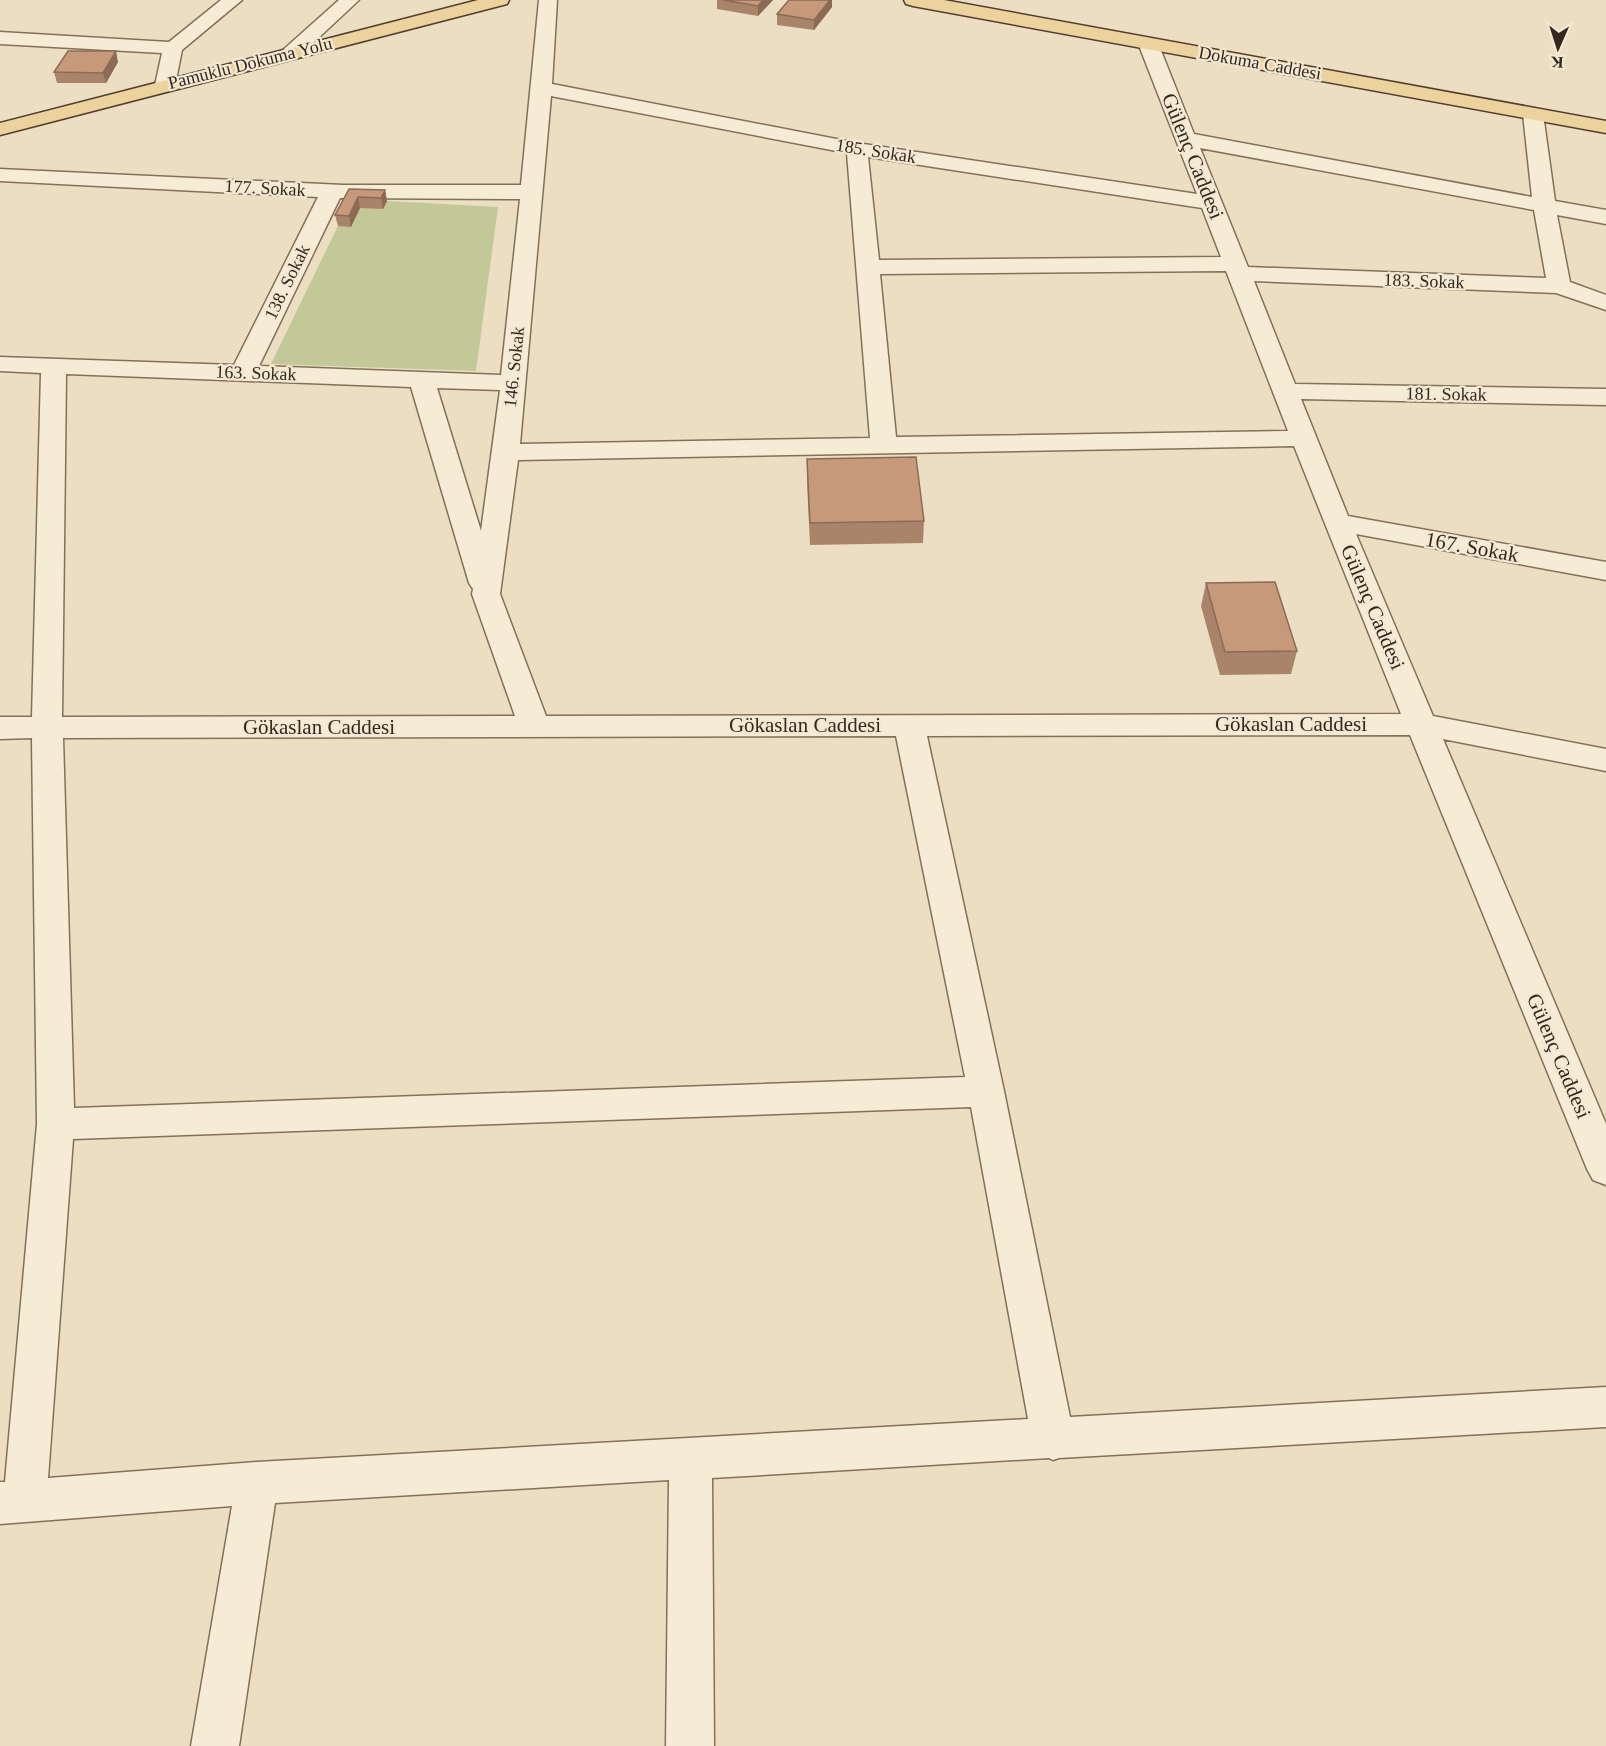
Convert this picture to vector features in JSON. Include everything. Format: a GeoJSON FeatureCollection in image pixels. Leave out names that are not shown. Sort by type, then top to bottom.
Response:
{"type":"FeatureCollection","features":[{"type":"Feature","properties":{"kind":"main road","name":"Pamuklu Dokuma Yolu"},"geometry":{"type":"LineString","coordinates":[[0,129],[500,0]]}},
{"type":"Feature","properties":{"kind":"main road","name":"Dokuma Caddesi"},"geometry":{"type":"LineString","coordinates":[[913,0],[1606,127]]}},
{"type":"Feature","properties":{"kind":"street"},"geometry":{"type":"LineString","coordinates":[[165,85],[174,48],[233,0]]}},
{"type":"Feature","properties":{"kind":"street"},"geometry":{"type":"LineString","coordinates":[[291,53],[350,0]]}},
{"type":"Feature","properties":{"kind":"street","name":"146. Sokak"},"geometry":{"type":"LineString","coordinates":[[534,726],[486,594],[506,452],[542,88],[548,0]]}},
{"type":"Feature","properties":{"kind":"street"},"geometry":{"type":"LineString","coordinates":[[0,38],[174,48]]}},
{"type":"Feature","properties":{"kind":"street","name":"Gülenç Caddesi"},"geometry":{"type":"LineString","coordinates":[[1148,43],[1337,522],[1606,1169]]}},
{"type":"Feature","properties":{"kind":"street","name":"185. Sokak"},"geometry":{"type":"LineString","coordinates":[[542,88],[857,149],[1211,203]]}},
{"type":"Feature","properties":{"kind":"street"},"geometry":{"type":"LineString","coordinates":[[1533,114],[1544,205],[1559,286]]}},
{"type":"Feature","properties":{"kind":"street"},"geometry":{"type":"LineString","coordinates":[[1186,139],[1606,217]]}},
{"type":"Feature","properties":{"kind":"street"},"geometry":{"type":"LineString","coordinates":[[857,149],[884,445]]}},
{"type":"Feature","properties":{"kind":"street","name":"177. Sokak"},"geometry":{"type":"LineString","coordinates":[[0,175],[332,192],[531,192]]}},
{"type":"Feature","properties":{"kind":"street","name":"138. Sokak"},"geometry":{"type":"LineString","coordinates":[[243,373],[332,192]]}},
{"type":"Feature","properties":{"kind":"street","name":"183. Sokak"},"geometry":{"type":"LineString","coordinates":[[868,267],[1238,269],[1559,286],[1606,303]]}},
{"type":"Feature","properties":{"kind":"street","name":"163. Sokak"},"geometry":{"type":"LineString","coordinates":[[0,364],[513,383]]}},
{"type":"Feature","properties":{"kind":"street"},"geometry":{"type":"LineString","coordinates":[[54,366],[47,728],[56,1124],[12,1502],[257,1483],[1053,1440],[1606,1407]]}},
{"type":"Feature","properties":{"kind":"street"},"geometry":{"type":"LineString","coordinates":[[422,380],[486,594]]}},
{"type":"Feature","properties":{"kind":"street","name":"181. Sokak"},"geometry":{"type":"LineString","coordinates":[[1285,391],[1606,397]]}},
{"type":"Feature","properties":{"kind":"street"},"geometry":{"type":"LineString","coordinates":[[506,452],[1304,438]]}},
{"type":"Feature","properties":{"kind":"street","name":"167. Sokak"},"geometry":{"type":"LineString","coordinates":[[1337,522],[1606,571]]}},
{"type":"Feature","properties":{"kind":"street","name":"Gökaslan Caddesi"},"geometry":{"type":"LineString","coordinates":[[0,728],[1421,723],[1606,760]]}},
{"type":"Feature","properties":{"kind":"street"},"geometry":{"type":"LineString","coordinates":[[909,725],[986,1091],[1053,1440]]}},
{"type":"Feature","properties":{"kind":"street"},"geometry":{"type":"LineString","coordinates":[[56,1124],[986,1091]]}},
{"type":"Feature","properties":{"kind":"street"},"geometry":{"type":"LineString","coordinates":[[690,1746],[691,1459]]}},
{"type":"Feature","properties":{"kind":"street"},"geometry":{"type":"LineString","coordinates":[[215,1746],[257,1483]]}},
{"type":"Feature","properties":{"kind":"green space"},"geometry":{"type":"Polygon","coordinates":[[[351,199],[498,207],[476,371],[271,364],[351,199]]]}},
{"type":"Feature","properties":{"kind":"building"},"geometry":{"type":"Polygon","coordinates":[[[723,0],[763,0],[758,6],[723,0]]]}},
{"type":"Feature","properties":{"kind":"building"},"geometry":{"type":"Polygon","coordinates":[[[789,0],[830,0],[814,20],[777,14],[789,0]]]}},
{"type":"Feature","properties":{"kind":"building"},"geometry":{"type":"Polygon","coordinates":[[[68,51],[116,51],[103,73],[54,72],[68,51]]]}},
{"type":"Feature","properties":{"kind":"building"},"geometry":{"type":"Polygon","coordinates":[[[349,189],[385,190],[381,198],[358,197],[349,216],[335,215],[349,189]]]}},
{"type":"Feature","properties":{"kind":"building"},"geometry":{"type":"Polygon","coordinates":[[[916,457],[924,521],[810,523],[807,459],[916,457]]]}},
{"type":"Feature","properties":{"kind":"building"},"geometry":{"type":"Polygon","coordinates":[[[1275,582],[1297,651],[1225,652],[1206,583],[1275,582]]]}}]}
